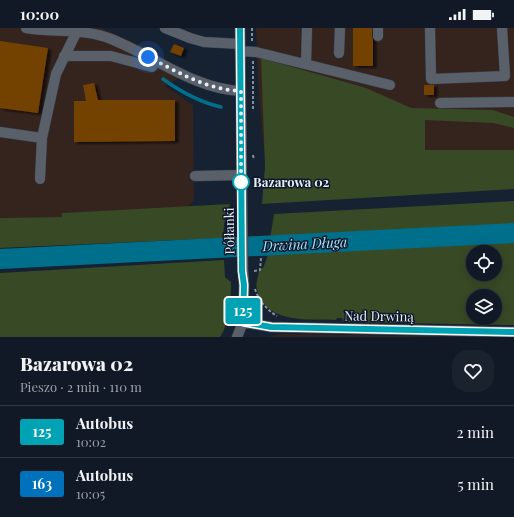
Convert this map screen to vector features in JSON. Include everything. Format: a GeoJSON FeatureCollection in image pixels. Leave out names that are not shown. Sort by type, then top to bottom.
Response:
{"type":"FeatureCollection","features":[{"type":"Feature","properties":{"kind":"street"},"geometry":{"type":"LineString","coordinates":[[26,28],[43,31],[77,31],[110,39],[208,86],[232,91],[241,91]]}},
{"type":"Feature","properties":{"kind":"street","name":"Półłanki"},"geometry":{"type":"LineString","coordinates":[[237,337],[243,322],[244,285],[242,271],[240,28]]}},
{"type":"Feature","properties":{"kind":"street"},"geometry":{"type":"LineString","coordinates":[[306,64],[307,28]]}},
{"type":"Feature","properties":{"kind":"street"},"geometry":{"type":"LineString","coordinates":[[339,53],[340,28]]}},
{"type":"Feature","properties":{"kind":"street"},"geometry":{"type":"LineString","coordinates":[[440,28],[430,28],[431,79],[505,76],[502,28]]}},
{"type":"Feature","properties":{"kind":"street"},"geometry":{"type":"LineString","coordinates":[[168,29],[204,42],[240,48],[390,85]]}},
{"type":"Feature","properties":{"kind":"street"},"geometry":{"type":"LineString","coordinates":[[40,180],[42,138],[56,74],[77,31]]}},
{"type":"Feature","properties":{"kind":"street"},"geometry":{"type":"LineString","coordinates":[[64,56],[111,56],[152,67]]}},
{"type":"Feature","properties":{"kind":"street"},"geometry":{"type":"LineString","coordinates":[[440,103],[514,102]]}},
{"type":"Feature","properties":{"kind":"street"},"geometry":{"type":"LineString","coordinates":[[0,132],[42,138]]}},
{"type":"Feature","properties":{"kind":"street"},"geometry":{"type":"LineString","coordinates":[[194,176],[242,175]]}},
{"type":"Feature","properties":{"kind":"street","name":"Nad Drwiną"},"geometry":{"type":"LineString","coordinates":[[243,322],[271,327],[514,332]]}},
{"type":"Feature","properties":{"kind":"path"},"geometry":{"type":"LineString","coordinates":[[252,28],[252,44]]}},
{"type":"Feature","properties":{"kind":"path"},"geometry":{"type":"LineString","coordinates":[[253,60],[253,109]]}},
{"type":"Feature","properties":{"kind":"path"},"geometry":{"type":"LineString","coordinates":[[254,275],[254,270],[261,269],[261,258]]}},
{"type":"Feature","properties":{"kind":"path"},"geometry":{"type":"LineString","coordinates":[[255,287],[256,294],[266,308],[279,317]]}},
{"type":"Feature","properties":{"kind":"shaded area"},"geometry":{"type":"Polygon","coordinates":[[[0,28],[101,28],[144,47],[189,73],[165,86],[193,105],[194,200],[188,207],[63,213],[62,217],[0,218],[0,28]]]}},
{"type":"Feature","properties":{"kind":"shaded area"},"geometry":{"type":"Polygon","coordinates":[[[256,28],[514,28],[514,150],[264,151],[259,97],[256,28]]]}},
{"type":"Feature","properties":{"kind":"shaded area"},"geometry":{"type":"Polygon","coordinates":[[[280,334],[409,336],[459,337],[268,337],[280,334]]]}},
{"type":"Feature","properties":{"kind":"green space"},"geometry":{"type":"Polygon","coordinates":[[[261,58],[366,88],[411,108],[493,110],[514,117],[514,128],[493,123],[425,120],[425,150],[514,150],[514,189],[262,204],[265,166],[261,58]]]}},
{"type":"Feature","properties":{"kind":"green space"},"geometry":{"type":"Polygon","coordinates":[[[514,201],[514,325],[502,325],[502,289],[466,289],[466,324],[343,322],[342,318],[337,318],[336,320],[291,318],[280,315],[271,310],[263,303],[258,293],[256,286],[259,269],[263,268],[267,258],[274,214],[514,201]]]}},
{"type":"Feature","properties":{"kind":"green space"},"geometry":{"type":"Polygon","coordinates":[[[230,204],[224,224],[223,238],[0,248],[0,218],[62,217],[62,213],[230,204]]]}},
{"type":"Feature","properties":{"kind":"green space"},"geometry":{"type":"Polygon","coordinates":[[[224,260],[225,277],[231,282],[231,295],[228,318],[220,337],[0,337],[0,273],[224,260]]]}},
{"type":"Feature","properties":{"kind":"building"},"geometry":{"type":"Polygon","coordinates":[[[353,28],[372,28],[373,66],[353,66],[353,28]]]}},
{"type":"Feature","properties":{"kind":"building"},"geometry":{"type":"Polygon","coordinates":[[[0,41],[48,48],[38,113],[0,108],[0,41]]]}},
{"type":"Feature","properties":{"kind":"building"},"geometry":{"type":"Polygon","coordinates":[[[174,44],[184,48],[181,56],[170,52],[174,44]]]}},
{"type":"Feature","properties":{"kind":"building"},"geometry":{"type":"Polygon","coordinates":[[[94,83],[98,100],[175,100],[175,141],[74,142],[74,101],[86,101],[83,85],[94,83]]]}},
{"type":"Feature","properties":{"kind":"building"},"geometry":{"type":"Polygon","coordinates":[[[424,85],[434,85],[434,95],[424,95],[424,85]]]}},
{"type":"Feature","properties":{"kind":"waterway"},"geometry":{"type":"LineString","coordinates":[[163,79],[190,96],[221,107]]}},
{"type":"Feature","properties":{"kind":"waterway","name":"Drwina Długa"},"geometry":{"type":"LineString","coordinates":[[0,259],[514,233]]}},
{"type":"Feature","properties":{"kind":"bus line","name":"125"},"geometry":{"type":"LineString","coordinates":[[240,28],[242,271],[244,285],[243,322],[271,327],[514,332]]}},
{"type":"Feature","properties":{"kind":"place","name":"Bazarowa 02"},"geometry":{"type":"Point","coordinates":[241,182]}},
{"type":"Feature","properties":{"kind":"route"},"geometry":{"type":"LineString","coordinates":[[148,57],[208,86],[232,91],[241,91],[241,182]]}}]}
